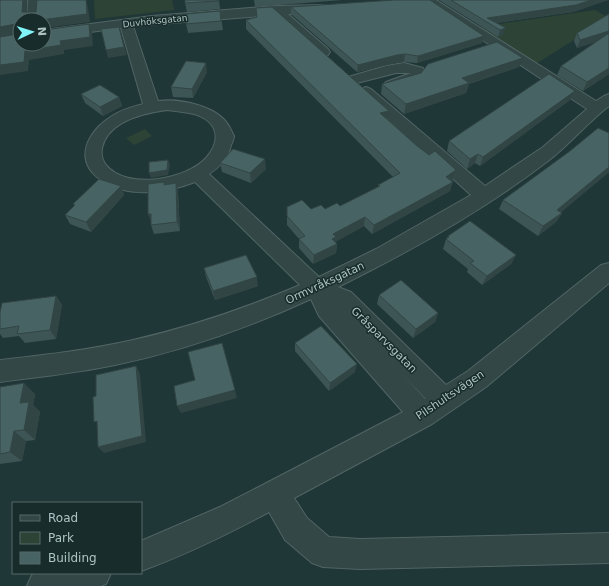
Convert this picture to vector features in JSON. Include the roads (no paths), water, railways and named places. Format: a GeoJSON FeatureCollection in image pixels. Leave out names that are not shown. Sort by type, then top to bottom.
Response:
{"type":"FeatureCollection","features":[{"type":"Feature","properties":{"kind":"street"},"geometry":{"type":"LineString","coordinates":[[33,12],[34,0]]}},
{"type":"Feature","properties":{"kind":"street"},"geometry":{"type":"LineString","coordinates":[[428,0],[496,44],[603,103]]}},
{"type":"Feature","properties":{"kind":"street","name":"Duvhöksgatan"},"geometry":{"type":"LineString","coordinates":[[52,33],[126,24],[276,10],[329,7]]}},
{"type":"Feature","properties":{"kind":"street"},"geometry":{"type":"LineString","coordinates":[[276,10],[484,196]]}},
{"type":"Feature","properties":{"kind":"street"},"geometry":{"type":"LineString","coordinates":[[126,24],[152,107]]}},
{"type":"Feature","properties":{"kind":"street"},"geometry":{"type":"LineString","coordinates":[[482,48],[496,44]]}},
{"type":"Feature","properties":{"kind":"street"},"geometry":{"type":"LineString","coordinates":[[343,70],[400,67],[417,70],[431,65]]}},
{"type":"Feature","properties":{"kind":"street"},"geometry":{"type":"LineString","coordinates":[[366,92],[414,78],[418,74],[417,70]]}},
{"type":"Feature","properties":{"kind":"street","name":"Ormvråksgatan"},"geometry":{"type":"LineString","coordinates":[[0,371],[86,360],[150,346],[202,332],[255,314],[317,288],[374,260],[484,196],[557,144],[603,103]]}},
{"type":"Feature","properties":{"kind":"street"},"geometry":{"type":"LineString","coordinates":[[182,106],[196,109],[217,120],[223,128],[225,141],[220,155],[207,168],[198,174],[170,184],[141,186],[127,184],[115,180],[105,174],[98,167],[94,159],[93,151],[95,142],[100,134],[112,123],[127,114],[152,107],[182,106]]}},
{"type":"Feature","properties":{"kind":"street","name":"Gråsparvsgatan"},"geometry":{"type":"LineString","coordinates":[[198,174],[317,288],[327,309],[434,408]]}},
{"type":"Feature","properties":{"kind":"street","name":"Pilshultsvägen"},"geometry":{"type":"LineString","coordinates":[[142,556],[172,544],[275,494],[434,408],[483,374],[609,271]]}},
{"type":"Feature","properties":{"kind":"street"},"geometry":{"type":"LineString","coordinates":[[275,494],[296,529],[323,552],[360,554],[609,548]]}},
{"type":"Feature","properties":{"kind":"street"},"geometry":{"type":"LineString","coordinates":[[43,586],[91,574]]}}]}
